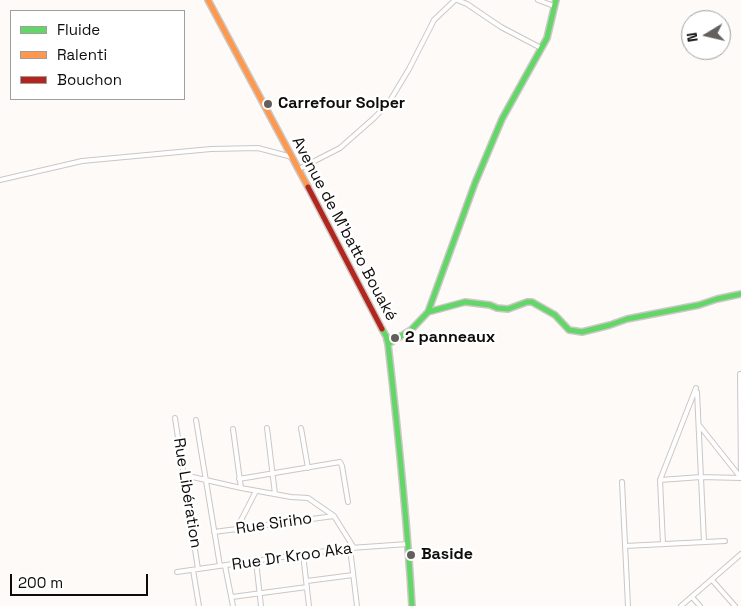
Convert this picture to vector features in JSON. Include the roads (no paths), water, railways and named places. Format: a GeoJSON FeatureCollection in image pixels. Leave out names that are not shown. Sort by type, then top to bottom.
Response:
{"type":"FeatureCollection","features":[{"type":"Feature","properties":{"kind":"street","name":"Avenue de M'batto Bouaké"},"geometry":{"type":"LineString","coordinates":[[208,0],[386,336],[400,450],[412,606]]}},
{"type":"Feature","properties":{"kind":"street"},"geometry":{"type":"LineString","coordinates":[[299,170],[340,148],[388,104],[409,70],[434,20],[456,0],[467,4],[501,27],[541,48]]}},
{"type":"Feature","properties":{"kind":"street"},"geometry":{"type":"LineString","coordinates":[[538,0],[554,6]]}},
{"type":"Feature","properties":{"kind":"street"},"geometry":{"type":"LineString","coordinates":[[388,344],[411,330],[428,312],[475,184],[502,119],[547,38],[556,0]]}},
{"type":"Feature","properties":{"kind":"street"},"geometry":{"type":"LineString","coordinates":[[0,180],[82,161],[211,149],[258,148],[292,157]]}},
{"type":"Feature","properties":{"kind":"street"},"geometry":{"type":"LineString","coordinates":[[428,312],[466,302],[490,305],[497,308],[508,308],[532,302],[554,316],[569,330],[582,332],[603,328],[627,319],[699,305],[741,294]]}},
{"type":"Feature","properties":{"kind":"street"},"geometry":{"type":"LineString","coordinates":[[740,374],[741,478]]}},
{"type":"Feature","properties":{"kind":"street"},"geometry":{"type":"LineString","coordinates":[[663,544],[660,480],[696,388],[704,542]]}},
{"type":"Feature","properties":{"kind":"street","name":"Rue Libération"},"geometry":{"type":"LineString","coordinates":[[175,418],[184,475],[199,606]]}},
{"type":"Feature","properties":{"kind":"street"},"geometry":{"type":"LineString","coordinates":[[196,420],[214,532],[233,606]]}},
{"type":"Feature","properties":{"kind":"street"},"geometry":{"type":"LineString","coordinates":[[698,424],[741,478]]}},
{"type":"Feature","properties":{"kind":"street"},"geometry":{"type":"LineString","coordinates":[[267,428],[275,494]]}},
{"type":"Feature","properties":{"kind":"street"},"geometry":{"type":"LineString","coordinates":[[301,428],[308,468]]}},
{"type":"Feature","properties":{"kind":"street"},"geometry":{"type":"LineString","coordinates":[[233,429],[241,488]]}},
{"type":"Feature","properties":{"kind":"street"},"geometry":{"type":"LineString","coordinates":[[240,479],[340,462],[348,502]]}},
{"type":"Feature","properties":{"kind":"street"},"geometry":{"type":"LineString","coordinates":[[184,475],[256,491],[308,498],[334,516],[352,548],[356,606]]}},
{"type":"Feature","properties":{"kind":"street"},"geometry":{"type":"LineString","coordinates":[[660,480],[701,477],[741,478]]}},
{"type":"Feature","properties":{"kind":"street"},"geometry":{"type":"LineString","coordinates":[[622,482],[628,606]]}},
{"type":"Feature","properties":{"kind":"street"},"geometry":{"type":"LineString","coordinates":[[236,530],[256,491]]}},
{"type":"Feature","properties":{"kind":"street","name":"Rue Siriho"},"geometry":{"type":"LineString","coordinates":[[214,532],[334,516]]}},
{"type":"Feature","properties":{"kind":"street"},"geometry":{"type":"LineString","coordinates":[[625,546],[725,540]]}},
{"type":"Feature","properties":{"kind":"street","name":"Rue Dr Kroo Aka"},"geometry":{"type":"LineString","coordinates":[[177,572],[352,548],[408,544]]}},
{"type":"Feature","properties":{"kind":"street"},"geometry":{"type":"LineString","coordinates":[[303,554],[309,606]]}},
{"type":"Feature","properties":{"kind":"street"},"geometry":{"type":"LineString","coordinates":[[682,606],[741,555]]}},
{"type":"Feature","properties":{"kind":"street"},"geometry":{"type":"LineString","coordinates":[[256,561],[261,606]]}},
{"type":"Feature","properties":{"kind":"street"},"geometry":{"type":"LineString","coordinates":[[307,581],[353,575]]}},
{"type":"Feature","properties":{"kind":"street"},"geometry":{"type":"LineString","coordinates":[[712,580],[735,606]]}},
{"type":"Feature","properties":{"kind":"street"},"geometry":{"type":"LineString","coordinates":[[232,597],[307,587]]}},
{"type":"Feature","properties":{"kind":"street"},"geometry":{"type":"LineString","coordinates":[[692,597],[700,606]]}},
{"type":"Feature","properties":{"kind":"place","name":"Carrefour Solper"},"geometry":{"type":"Point","coordinates":[268,104]}},
{"type":"Feature","properties":{"kind":"place","name":"2 panneaux"},"geometry":{"type":"Point","coordinates":[395,338]}},
{"type":"Feature","properties":{"kind":"place","name":"Baside"},"geometry":{"type":"Point","coordinates":[411,555]}}]}
